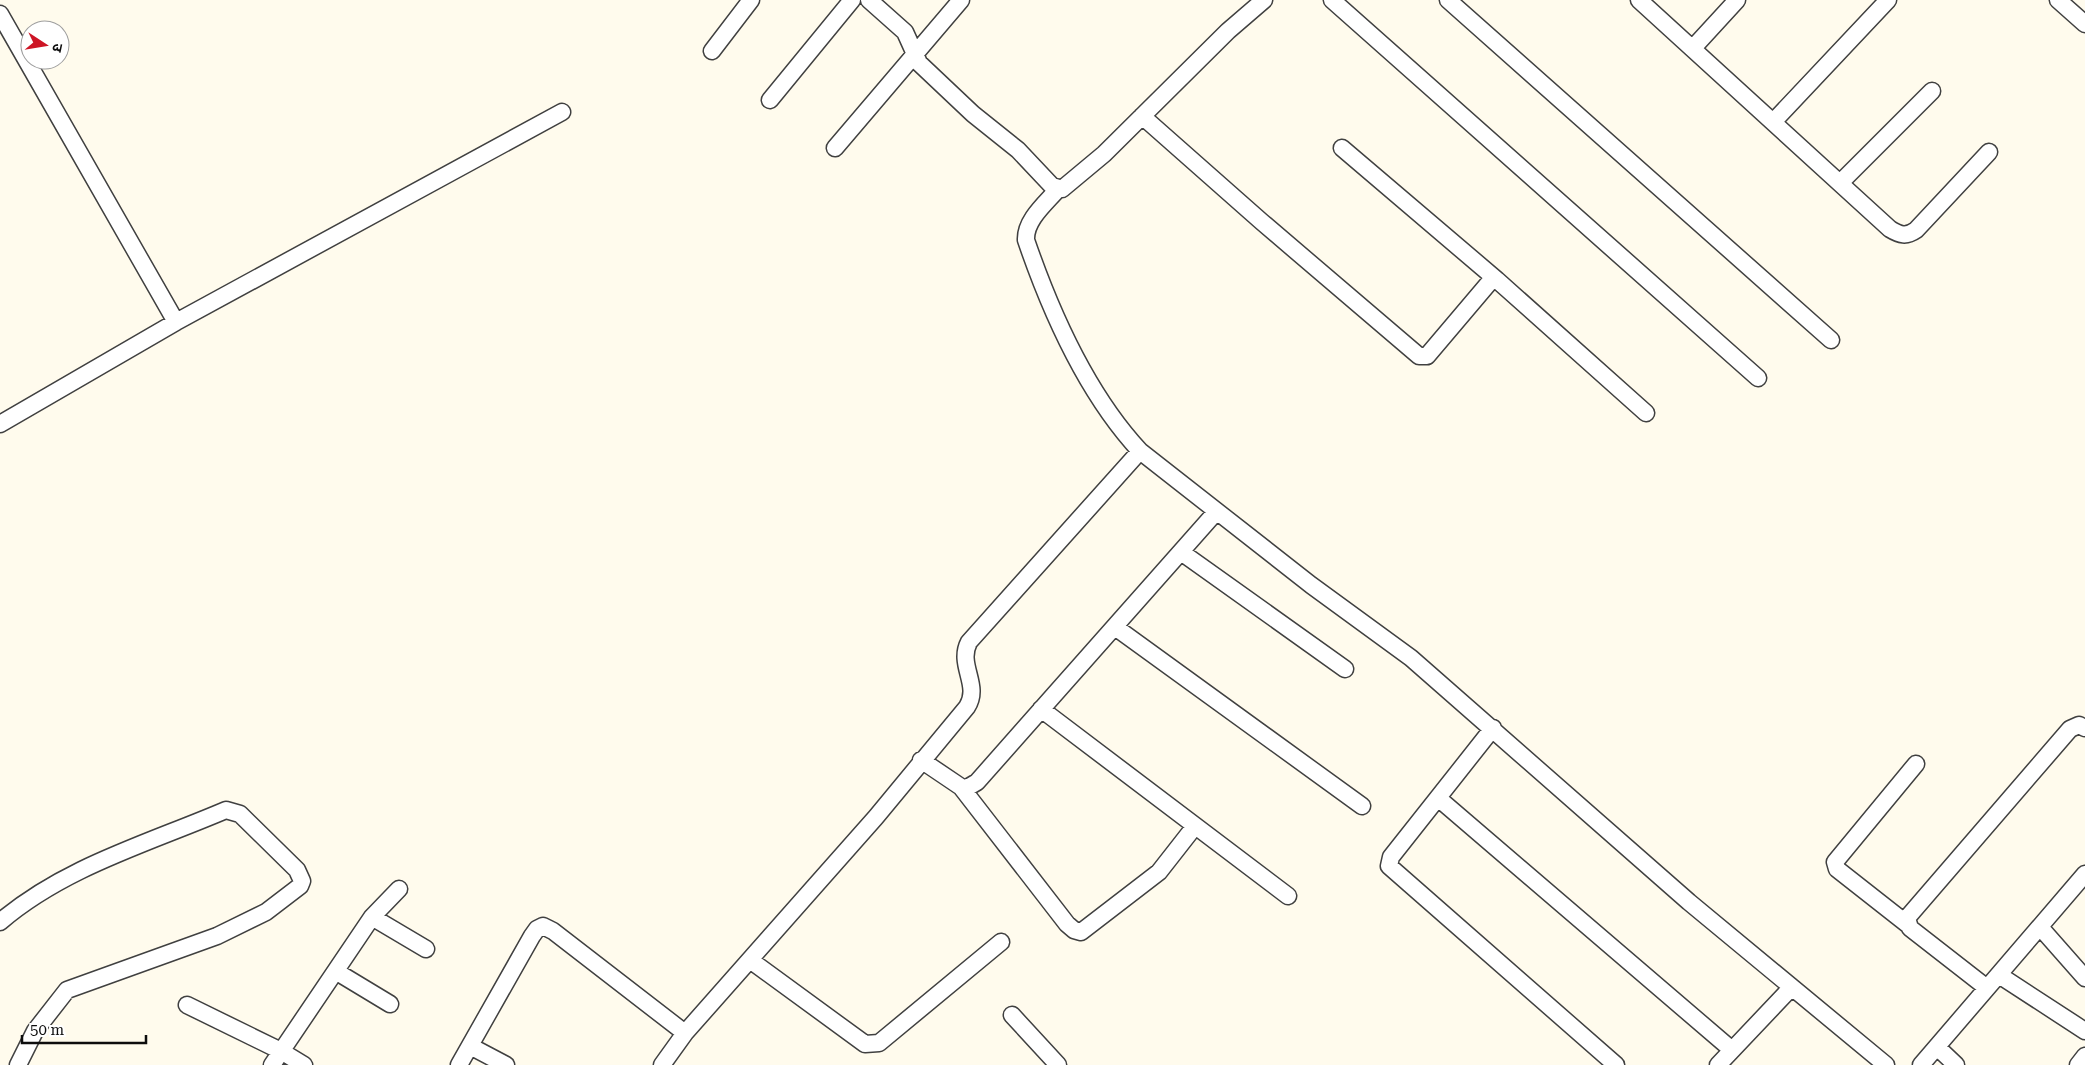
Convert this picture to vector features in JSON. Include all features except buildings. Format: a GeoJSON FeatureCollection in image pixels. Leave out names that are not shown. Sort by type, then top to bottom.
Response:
{"type":"FeatureCollection","features":[{"type":"Feature","properties":{"kind":"street"},"geometry":{"type":"LineString","coordinates":[[712,51],[751,0]]}},
{"type":"Feature","properties":{"kind":"street"},"geometry":{"type":"LineString","coordinates":[[770,100],[852,0]]}},
{"type":"Feature","properties":{"kind":"street"},"geometry":{"type":"LineString","coordinates":[[869,0],[906,32],[919,62],[973,114],[1018,150],[1052,186],[1062,189],[1074,182],[1228,31],[1264,0]]}},
{"type":"Feature","properties":{"kind":"street"},"geometry":{"type":"LineString","coordinates":[[835,148],[961,0]]}},
{"type":"Feature","properties":{"kind":"street"},"geometry":{"type":"LineString","coordinates":[[1332,0],[1758,378]]}},
{"type":"Feature","properties":{"kind":"street"},"geometry":{"type":"LineString","coordinates":[[1448,0],[1832,340]]}},
{"type":"Feature","properties":{"kind":"street"},"geometry":{"type":"LineString","coordinates":[[1639,0],[1774,121],[1890,229],[1899,235],[1908,235],[1989,152]]}},
{"type":"Feature","properties":{"kind":"street"},"geometry":{"type":"LineString","coordinates":[[1693,48],[1737,0]]}},
{"type":"Feature","properties":{"kind":"street"},"geometry":{"type":"LineString","coordinates":[[1774,121],[1888,0]]}},
{"type":"Feature","properties":{"kind":"street"},"geometry":{"type":"LineString","coordinates":[[2058,0],[2085,24]]}},
{"type":"Feature","properties":{"kind":"street"},"geometry":{"type":"LineString","coordinates":[[0,14],[176,322]]}},
{"type":"Feature","properties":{"kind":"street"},"geometry":{"type":"LineString","coordinates":[[1840,183],[1932,91]]}},
{"type":"Feature","properties":{"kind":"street"},"geometry":{"type":"LineString","coordinates":[[0,424],[176,322],[562,112]]}},
{"type":"Feature","properties":{"kind":"street"},"geometry":{"type":"LineString","coordinates":[[1142,116],[1262,222],[1419,356],[1428,356],[1488,284],[1493,280],[1497,280]]}},
{"type":"Feature","properties":{"kind":"street"},"geometry":{"type":"LineString","coordinates":[[1342,148],[1497,280],[1503,282],[1646,413]]}},
{"type":"Feature","properties":{"kind":"street"},"geometry":{"type":"LineString","coordinates":[[1058,188],[1029,224],[1026,231],[1026,240],[1055,316],[1073,351],[1105,405],[1126,436],[1140,451],[1216,512],[1411,658],[1689,902],[1886,1065]]}},
{"type":"Feature","properties":{"kind":"street"},"geometry":{"type":"LineString","coordinates":[[662,1065],[685,1033],[876,817],[972,700],[973,692],[965,651],[969,642],[1140,451]]}},
{"type":"Feature","properties":{"kind":"street"},"geometry":{"type":"LineString","coordinates":[[961,787],[967,788],[977,782],[1216,512]]}},
{"type":"Feature","properties":{"kind":"street"},"geometry":{"type":"LineString","coordinates":[[1181,552],[1345,669]]}},
{"type":"Feature","properties":{"kind":"street"},"geometry":{"type":"LineString","coordinates":[[1115,627],[1362,806]]}},
{"type":"Feature","properties":{"kind":"street"},"geometry":{"type":"LineString","coordinates":[[1041,709],[1288,896]]}},
{"type":"Feature","properties":{"kind":"street"},"geometry":{"type":"LineString","coordinates":[[1907,924],[1909,914],[2070,729],[2079,725],[2085,728]]}},
{"type":"Feature","properties":{"kind":"street"},"geometry":{"type":"LineString","coordinates":[[1493,728],[1391,857],[1389,866],[1616,1065]]}},
{"type":"Feature","properties":{"kind":"street"},"geometry":{"type":"LineString","coordinates":[[921,760],[961,787],[1067,924],[1074,930],[1081,932],[1159,872],[1195,826]]}},
{"type":"Feature","properties":{"kind":"street"},"geometry":{"type":"LineString","coordinates":[[1916,764],[1835,862],[1838,869],[1987,988]]}},
{"type":"Feature","properties":{"kind":"street"},"geometry":{"type":"LineString","coordinates":[[1438,798],[1732,1050]]}},
{"type":"Feature","properties":{"kind":"street"},"geometry":{"type":"LineString","coordinates":[[0,922],[28,901],[99,861],[226,810],[240,814],[297,870],[302,881],[300,886],[252,920],[217,936],[67,990],[35,1031],[18,1065]]}},
{"type":"Feature","properties":{"kind":"street"},"geometry":{"type":"LineString","coordinates":[[1921,1065],[2085,874]]}},
{"type":"Feature","properties":{"kind":"street"},"geometry":{"type":"LineString","coordinates":[[272,1065],[337,972],[372,917],[399,889]]}},
{"type":"Feature","properties":{"kind":"street"},"geometry":{"type":"LineString","coordinates":[[372,917],[426,949]]}},
{"type":"Feature","properties":{"kind":"street"},"geometry":{"type":"LineString","coordinates":[[459,1065],[532,936],[537,929],[543,926],[554,931],[685,1033]]}},
{"type":"Feature","properties":{"kind":"street"},"geometry":{"type":"LineString","coordinates":[[2040,927],[2085,978]]}},
{"type":"Feature","properties":{"kind":"street"},"geometry":{"type":"LineString","coordinates":[[750,960],[865,1044],[872,1045],[879,1043],[1001,942]]}},
{"type":"Feature","properties":{"kind":"street"},"geometry":{"type":"LineString","coordinates":[[337,972],[390,1004]]}},
{"type":"Feature","properties":{"kind":"street"},"geometry":{"type":"LineString","coordinates":[[1999,975],[2085,1031]]}},
{"type":"Feature","properties":{"kind":"street"},"geometry":{"type":"LineString","coordinates":[[1718,1065],[1791,988]]}},
{"type":"Feature","properties":{"kind":"street"},"geometry":{"type":"LineString","coordinates":[[187,1005],[281,1051],[304,1065]]}},
{"type":"Feature","properties":{"kind":"street"},"geometry":{"type":"LineString","coordinates":[[1012,1015],[1058,1065]]}},
{"type":"Feature","properties":{"kind":"street"},"geometry":{"type":"LineString","coordinates":[[470,1046],[506,1065]]}},
{"type":"Feature","properties":{"kind":"street"},"geometry":{"type":"LineString","coordinates":[[1937,1047],[1956,1065]]}},
{"type":"Feature","properties":{"kind":"street"},"geometry":{"type":"LineString","coordinates":[[2078,1065],[2085,1056]]}}]}
